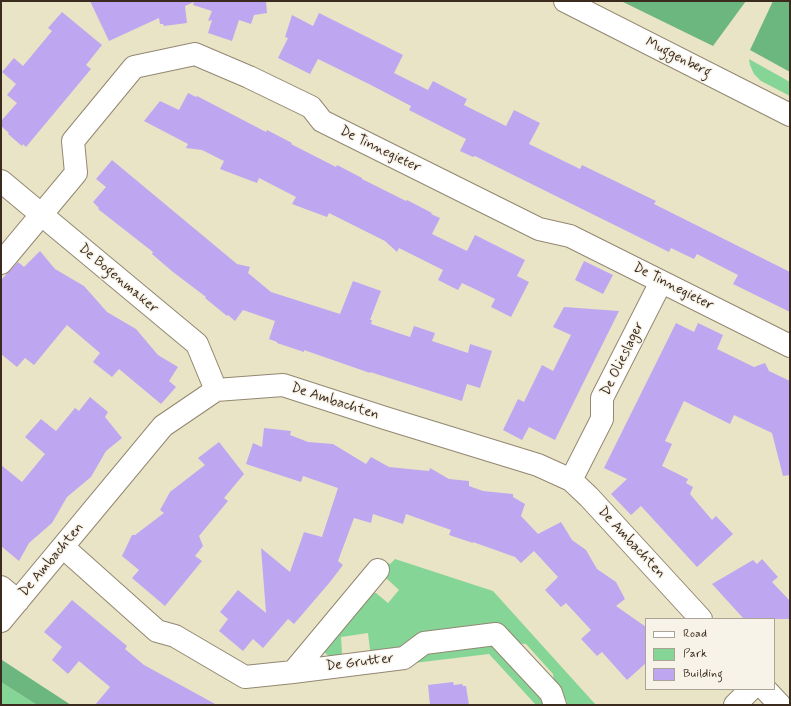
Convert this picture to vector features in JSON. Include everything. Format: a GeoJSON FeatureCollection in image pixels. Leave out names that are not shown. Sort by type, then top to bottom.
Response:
{"type":"FeatureCollection","features":[{"type":"Feature","properties":{"kind":"street","name":"Muggenberg"},"geometry":{"type":"LineString","coordinates":[[565,1],[790,115]]}},
{"type":"Feature","properties":{"kind":"street","name":"De Tinnegieter"},"geometry":{"type":"LineString","coordinates":[[1,263],[76,173],[73,141],[134,67],[195,54],[249,76],[311,107],[322,121],[539,229],[570,236],[790,346]]}},
{"type":"Feature","properties":{"kind":"street","name":"De Bogenmaker"},"geometry":{"type":"LineString","coordinates":[[1,181],[197,344],[216,390]]}},
{"type":"Feature","properties":{"kind":"street","name":"De Olieslager"},"geometry":{"type":"LineString","coordinates":[[571,480],[602,419],[602,398],[661,282]]}},
{"type":"Feature","properties":{"kind":"street","name":"De Ambachten"},"geometry":{"type":"LineString","coordinates":[[1,621],[163,426],[216,390],[283,385],[538,465],[571,480],[589,497],[700,618]]}},
{"type":"Feature","properties":{"kind":"street","name":"De Grutter"},"geometry":{"type":"LineString","coordinates":[[63,547],[157,632],[175,636],[244,677],[404,658],[424,643],[496,634],[551,693],[555,705]]}},
{"type":"Feature","properties":{"kind":"street","name":"De Grutter"},"geometry":{"type":"LineString","coordinates":[[293,672],[378,570]]}},
{"type":"Feature","properties":{"kind":"street"},"geometry":{"type":"LineString","coordinates":[[1,588],[18,601]]}},
{"type":"Feature","properties":{"kind":"street"},"geometry":{"type":"LineString","coordinates":[[735,705],[750,690]]}},
{"type":"Feature","properties":{"kind":"street"},"geometry":{"type":"LineString","coordinates":[[766,690],[780,705]]}},
{"type":"Feature","properties":{"kind":"green space"},"geometry":{"type":"Polygon","coordinates":[[[621,1],[746,1],[713,46],[621,1]]]}},
{"type":"Feature","properties":{"kind":"green space"},"geometry":{"type":"Polygon","coordinates":[[[773,1],[790,1],[790,72],[750,50],[773,1]]]}},
{"type":"Feature","properties":{"kind":"green space"},"geometry":{"type":"Polygon","coordinates":[[[749,59],[790,82],[790,96],[761,81],[754,74],[749,59]]]}},
{"type":"Feature","properties":{"kind":"green space"},"geometry":{"type":"Polygon","coordinates":[[[395,559],[493,591],[596,705],[567,705],[567,701],[554,686],[553,674],[526,644],[515,643],[500,627],[411,638],[402,650],[374,654],[370,650],[368,633],[341,637],[342,653],[339,659],[333,659],[321,650],[368,593],[376,593],[388,603],[399,590],[387,579],[386,572],[383,570],[388,563],[390,564],[395,559]]]}},
{"type":"Feature","properties":{"kind":"green space"},"geometry":{"type":"Polygon","coordinates":[[[493,642],[546,699],[545,705],[536,705],[489,654],[414,663],[424,651],[493,642]]]}},
{"type":"Feature","properties":{"kind":"green space"},"geometry":{"type":"Polygon","coordinates":[[[2,660],[71,705],[37,705],[1,682],[2,660]]]}},
{"type":"Feature","properties":{"kind":"green space"},"geometry":{"type":"Polygon","coordinates":[[[1,682],[37,705],[1,705],[1,682]]]}},
{"type":"Feature","properties":{"kind":"building"},"geometry":{"type":"Polygon","coordinates":[[[90,1],[266,1],[267,13],[254,15],[251,24],[239,20],[232,41],[208,33],[212,20],[208,21],[212,11],[193,5],[194,2],[185,6],[187,23],[164,26],[163,24],[160,24],[159,18],[109,41],[90,1]]]}},
{"type":"Feature","properties":{"kind":"building"},"geometry":{"type":"Polygon","coordinates":[[[62,12],[102,45],[86,65],[91,69],[26,147],[23,144],[22,146],[1,126],[1,121],[17,103],[7,95],[16,84],[2,72],[14,58],[23,66],[52,31],[48,28],[62,12]]]}},
{"type":"Feature","properties":{"kind":"building"},"geometry":{"type":"Polygon","coordinates":[[[319,13],[403,55],[394,73],[428,90],[433,81],[467,99],[464,105],[506,126],[514,110],[540,123],[529,144],[580,169],[582,165],[656,201],[654,204],[790,272],[790,312],[733,284],[738,275],[697,254],[694,259],[671,248],[669,252],[475,156],[473,157],[460,151],[466,139],[409,110],[411,106],[369,84],[318,59],[310,74],[278,58],[288,38],[285,37],[292,15],[313,26],[319,13]]]}},
{"type":"Feature","properties":{"kind":"building"},"geometry":{"type":"Polygon","coordinates":[[[188,93],[196,97],[197,96],[266,132],[267,130],[336,167],[337,165],[362,179],[432,213],[431,214],[440,218],[432,234],[467,251],[475,235],[525,260],[517,276],[529,282],[511,317],[491,307],[495,299],[462,283],[458,290],[438,280],[443,270],[399,248],[397,252],[385,241],[329,213],[327,217],[292,204],[296,197],[259,178],[257,183],[220,169],[224,161],[202,150],[186,148],[188,144],[144,121],[160,101],[179,110],[188,93]]]}},
{"type":"Feature","properties":{"kind":"building"},"geometry":{"type":"Polygon","coordinates":[[[112,160],[237,264],[250,267],[248,273],[271,292],[340,314],[353,281],[381,291],[370,320],[372,320],[371,324],[410,337],[414,326],[435,333],[432,341],[468,353],[470,344],[492,351],[480,388],[467,384],[462,401],[370,373],[304,350],[304,352],[277,343],[269,339],[275,321],[243,310],[235,321],[173,272],[152,254],[153,252],[98,209],[99,208],[93,202],[106,187],[96,179],[112,160]]]}},
{"type":"Feature","properties":{"kind":"building"},"geometry":{"type":"Polygon","coordinates":[[[40,251],[55,269],[84,286],[107,312],[136,329],[158,355],[178,367],[169,381],[176,387],[161,404],[119,369],[112,377],[93,362],[100,353],[67,325],[34,365],[25,358],[17,367],[1,354],[1,280],[18,262],[24,267],[40,251]]]}},
{"type":"Feature","properties":{"kind":"building"},"geometry":{"type":"Polygon","coordinates":[[[584,261],[613,275],[603,294],[575,280],[584,261]]]}},
{"type":"Feature","properties":{"kind":"building"},"geometry":{"type":"Polygon","coordinates":[[[564,307],[619,311],[555,440],[529,427],[522,440],[503,430],[518,399],[524,402],[542,365],[553,371],[571,335],[553,327],[564,307]]]}},
{"type":"Feature","properties":{"kind":"building"},"geometry":{"type":"Polygon","coordinates":[[[676,323],[694,332],[698,323],[723,335],[717,349],[754,367],[765,363],[769,371],[790,381],[790,475],[783,476],[772,433],[734,415],[730,424],[684,401],[665,441],[672,444],[662,466],[688,479],[686,483],[693,487],[690,494],[712,520],[716,516],[733,534],[697,567],[641,506],[631,515],[611,494],[627,479],[604,468],[676,323]]]}},
{"type":"Feature","properties":{"kind":"building"},"geometry":{"type":"Polygon","coordinates":[[[90,397],[108,412],[105,417],[122,438],[106,451],[91,477],[67,497],[52,523],[29,543],[19,561],[1,546],[1,465],[22,482],[45,454],[25,437],[41,419],[56,431],[75,408],[79,411],[90,397]]]}},
{"type":"Feature","properties":{"kind":"building"},"geometry":{"type":"Polygon","coordinates":[[[264,428],[291,431],[290,435],[308,442],[333,444],[366,464],[371,457],[389,467],[429,471],[430,468],[449,479],[469,481],[469,486],[483,491],[513,494],[513,497],[525,504],[521,516],[538,534],[561,522],[572,540],[586,550],[597,569],[616,582],[625,599],[616,606],[645,626],[645,664],[627,680],[602,652],[597,656],[581,639],[591,630],[566,603],[561,607],[545,590],[558,577],[534,551],[521,563],[515,557],[449,535],[451,530],[406,514],[403,524],[373,514],[371,523],[354,518],[338,561],[343,565],[330,582],[294,624],[288,619],[263,648],[253,639],[243,651],[219,631],[228,619],[220,612],[238,590],[266,613],[261,548],[290,572],[304,532],[322,537],[338,488],[303,476],[301,482],[246,464],[253,443],[262,447],[264,428]]]}},
{"type":"Feature","properties":{"kind":"building"},"geometry":{"type":"Polygon","coordinates":[[[219,442],[244,474],[224,498],[228,501],[199,536],[203,546],[195,556],[202,561],[165,606],[132,578],[139,570],[122,556],[132,535],[135,535],[164,513],[160,510],[170,492],[205,465],[198,458],[219,442]]]}},
{"type":"Feature","properties":{"kind":"building"},"geometry":{"type":"Polygon","coordinates":[[[762,559],[778,577],[772,582],[790,601],[790,619],[743,618],[712,584],[753,560],[757,564],[762,559]]]}},
{"type":"Feature","properties":{"kind":"building"},"geometry":{"type":"Polygon","coordinates":[[[72,600],[127,646],[125,649],[144,665],[217,705],[95,705],[110,687],[79,661],[68,674],[52,660],[62,647],[44,632],[72,600]]]}},
{"type":"Feature","properties":{"kind":"building"},"geometry":{"type":"Polygon","coordinates":[[[453,682],[454,685],[462,684],[463,686],[466,686],[469,705],[430,705],[428,685],[453,682]]]}}]}
